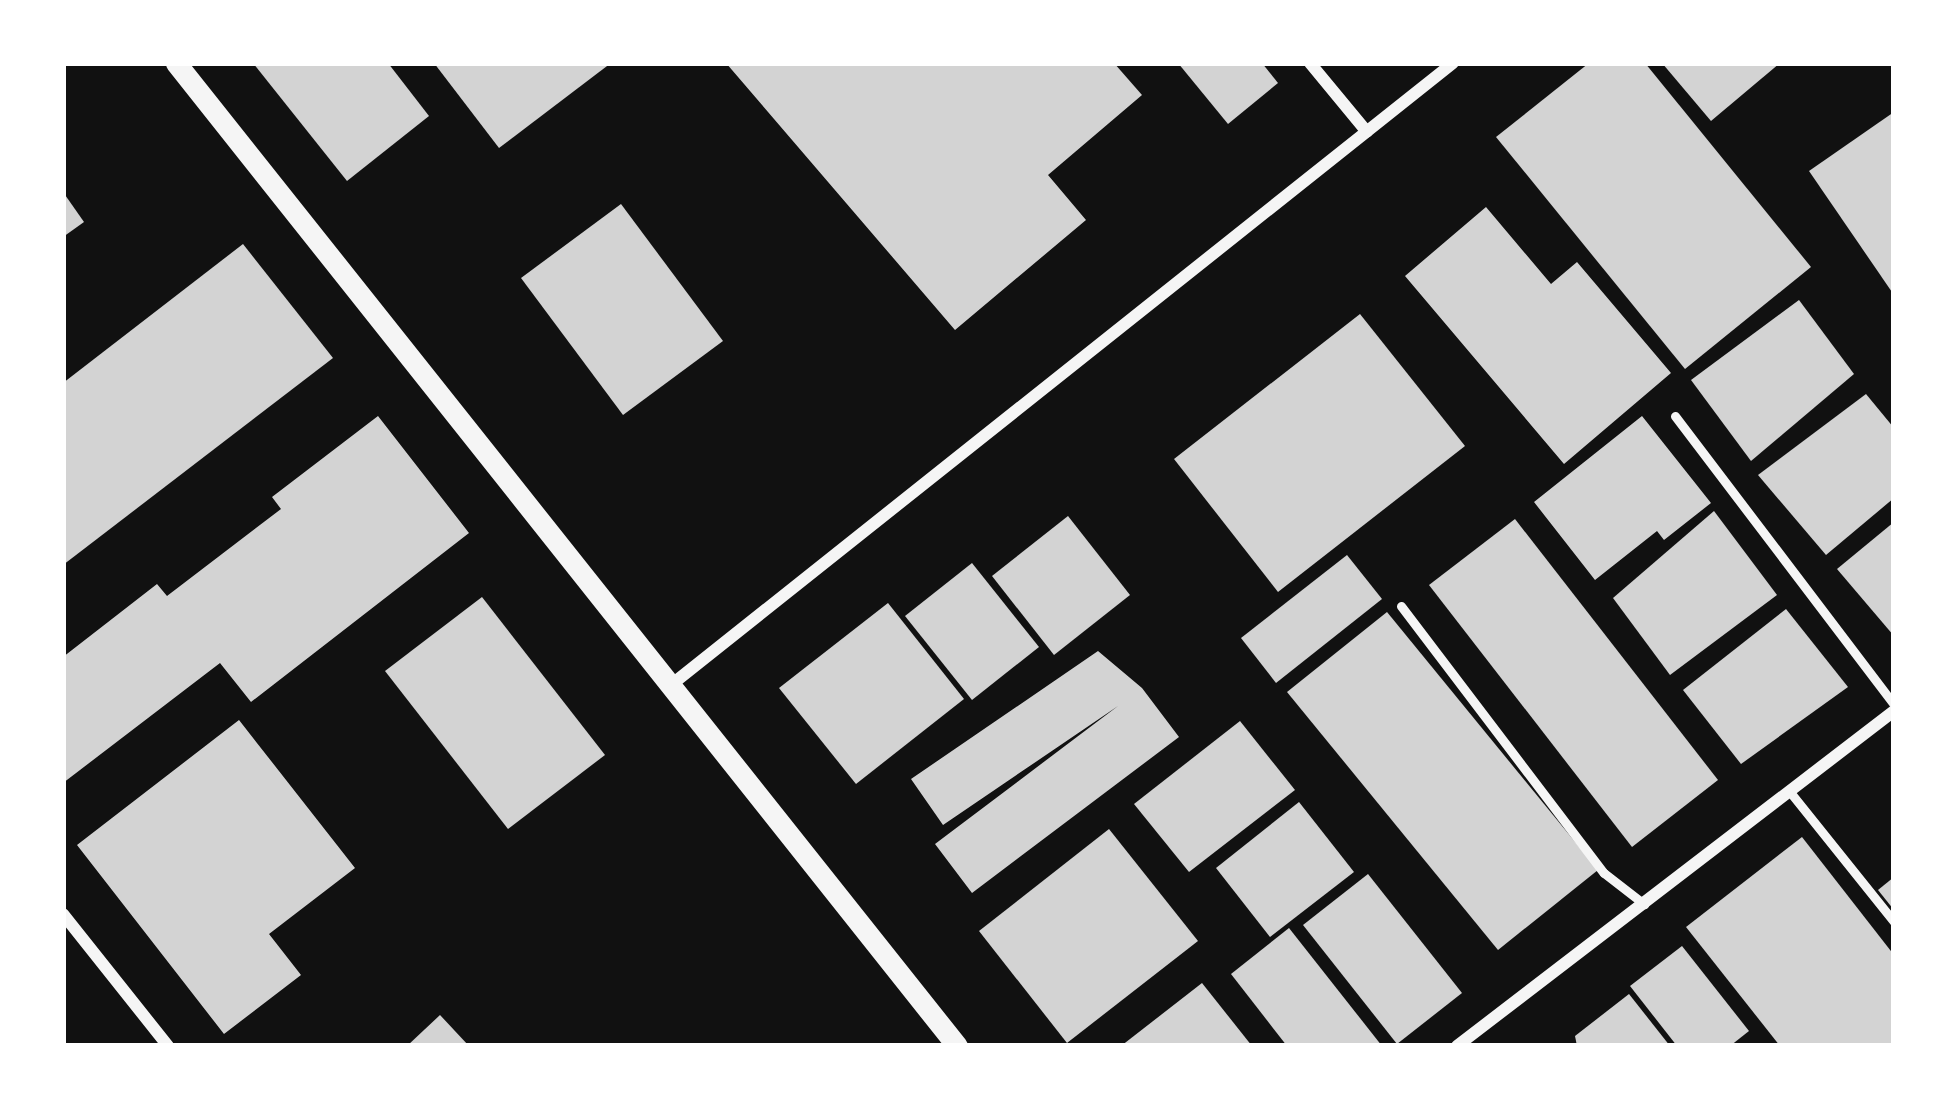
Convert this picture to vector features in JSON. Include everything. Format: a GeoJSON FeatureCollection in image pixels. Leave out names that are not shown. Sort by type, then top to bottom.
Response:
{"type":"FeatureCollection","features":[{"type":"Feature","properties":{"kind":"street"},"geometry":{"type":"LineString","coordinates":[[176,63],[957,1046]]}},
{"type":"Feature","properties":{"kind":"street"},"geometry":{"type":"LineString","coordinates":[[1310,63],[1367,132]]}},
{"type":"Feature","properties":{"kind":"street"},"geometry":{"type":"LineString","coordinates":[[671,685],[1453,63]]}},
{"type":"Feature","properties":{"kind":"street"},"geometry":{"type":"LineString","coordinates":[[1457,1046],[1894,708]]}},
{"type":"Feature","properties":{"kind":"street"},"geometry":{"type":"LineString","coordinates":[[63,914],[168,1046]]}},
{"type":"Feature","properties":{"kind":"lane"},"geometry":{"type":"LineString","coordinates":[[1675,416],[1894,708]]}},
{"type":"Feature","properties":{"kind":"lane"},"geometry":{"type":"LineString","coordinates":[[1400,606],[1604,873],[1644,904]]}},
{"type":"Feature","properties":{"kind":"lane"},"geometry":{"type":"LineString","coordinates":[[1790,792],[1894,922]]}},
{"type":"Feature","properties":{"kind":"building"},"geometry":{"type":"Polygon","coordinates":[[[253,63],[388,63],[429,116],[347,181],[253,63]]]}},
{"type":"Feature","properties":{"kind":"building"},"geometry":{"type":"Polygon","coordinates":[[[434,63],[611,63],[499,148],[434,63]]]}},
{"type":"Feature","properties":{"kind":"building"},"geometry":{"type":"Polygon","coordinates":[[[726,63],[1114,63],[1142,95],[1048,175],[1086,220],[955,330],[726,63]]]}},
{"type":"Feature","properties":{"kind":"building"},"geometry":{"type":"Polygon","coordinates":[[[1178,63],[1262,63],[1278,83],[1228,124],[1178,63]]]}},
{"type":"Feature","properties":{"kind":"building"},"geometry":{"type":"Polygon","coordinates":[[[1589,63],[1645,63],[1811,267],[1685,369],[1496,137],[1589,63]]]}},
{"type":"Feature","properties":{"kind":"building"},"geometry":{"type":"Polygon","coordinates":[[[1662,63],[1780,63],[1711,121],[1662,63]]]}},
{"type":"Feature","properties":{"kind":"building"},"geometry":{"type":"Polygon","coordinates":[[[1894,112],[1894,295],[1809,171],[1894,112]]]}},
{"type":"Feature","properties":{"kind":"building"},"geometry":{"type":"Polygon","coordinates":[[[63,192],[84,222],[63,237],[63,192]]]}},
{"type":"Feature","properties":{"kind":"building"},"geometry":{"type":"Polygon","coordinates":[[[621,204],[723,341],[623,415],[521,278],[621,204]]]}},
{"type":"Feature","properties":{"kind":"building"},"geometry":{"type":"Polygon","coordinates":[[[1486,207],[1551,284],[1577,262],[1671,373],[1564,464],[1405,276],[1486,207]]]}},
{"type":"Feature","properties":{"kind":"building"},"geometry":{"type":"Polygon","coordinates":[[[243,244],[333,358],[63,565],[63,383],[243,244]]]}},
{"type":"Feature","properties":{"kind":"building"},"geometry":{"type":"Polygon","coordinates":[[[1799,300],[1854,374],[1751,461],[1691,380],[1799,300]]]}},
{"type":"Feature","properties":{"kind":"building"},"geometry":{"type":"Polygon","coordinates":[[[1360,314],[1465,446],[1278,592],[1174,459],[1360,314]]]}},
{"type":"Feature","properties":{"kind":"building"},"geometry":{"type":"Polygon","coordinates":[[[1866,394],[1894,428],[1894,498],[1826,555],[1758,475],[1866,394]]]}},
{"type":"Feature","properties":{"kind":"building"},"geometry":{"type":"Polygon","coordinates":[[[378,416],[469,533],[251,702],[220,663],[63,783],[63,657],[157,584],[167,596],[281,509],[272,497],[378,416]]]}},
{"type":"Feature","properties":{"kind":"building"},"geometry":{"type":"Polygon","coordinates":[[[1642,416],[1711,503],[1664,540],[1657,531],[1595,580],[1534,502],[1642,416]]]}},
{"type":"Feature","properties":{"kind":"building"},"geometry":{"type":"Polygon","coordinates":[[[1714,511],[1777,595],[1670,675],[1613,598],[1714,511]]]}},
{"type":"Feature","properties":{"kind":"building"},"geometry":{"type":"Polygon","coordinates":[[[1068,516],[1130,595],[1054,655],[992,576],[1068,516]]]}},
{"type":"Feature","properties":{"kind":"building"},"geometry":{"type":"Polygon","coordinates":[[[1515,519],[1718,780],[1632,847],[1429,585],[1515,519]]]}},
{"type":"Feature","properties":{"kind":"building"},"geometry":{"type":"Polygon","coordinates":[[[1894,522],[1894,636],[1837,569],[1894,522]]]}},
{"type":"Feature","properties":{"kind":"building"},"geometry":{"type":"Polygon","coordinates":[[[1347,555],[1382,599],[1276,683],[1241,638],[1347,555]]]}},
{"type":"Feature","properties":{"kind":"building"},"geometry":{"type":"Polygon","coordinates":[[[972,563],[1039,647],[972,700],[905,616],[972,563]]]}},
{"type":"Feature","properties":{"kind":"building"},"geometry":{"type":"Polygon","coordinates":[[[482,597],[605,755],[508,829],[385,671],[482,597]]]}},
{"type":"Feature","properties":{"kind":"building"},"geometry":{"type":"Polygon","coordinates":[[[888,603],[964,699],[856,784],[779,688],[888,603]]]}},
{"type":"Feature","properties":{"kind":"building"},"geometry":{"type":"Polygon","coordinates":[[[1786,609],[1848,687],[1741,764],[1683,690],[1786,609]]]}},
{"type":"Feature","properties":{"kind":"building"},"geometry":{"type":"Polygon","coordinates":[[[1387,612],[1598,870],[1498,950],[1287,692],[1387,612]]]}},
{"type":"Feature","properties":{"kind":"building"},"geometry":{"type":"Polygon","coordinates":[[[1098,651],[1142,688],[1179,737],[972,893],[935,844],[1118,706],[943,825],[911,779],[1098,651]]]}},
{"type":"Feature","properties":{"kind":"building"},"geometry":{"type":"Polygon","coordinates":[[[239,720],[355,868],[269,934],[301,975],[224,1034],[77,845],[239,720]]]}},
{"type":"Feature","properties":{"kind":"building"},"geometry":{"type":"Polygon","coordinates":[[[1240,721],[1295,790],[1189,872],[1134,804],[1240,721]]]}},
{"type":"Feature","properties":{"kind":"building"},"geometry":{"type":"Polygon","coordinates":[[[1299,802],[1354,872],[1270,937],[1216,868],[1299,802]]]}},
{"type":"Feature","properties":{"kind":"building"},"geometry":{"type":"Polygon","coordinates":[[[1109,829],[1198,941],[1067,1043],[979,931],[1109,829]]]}},
{"type":"Feature","properties":{"kind":"building"},"geometry":{"type":"Polygon","coordinates":[[[1802,837],[1894,955],[1894,1046],[1780,1046],[1686,927],[1802,837]]]}},
{"type":"Feature","properties":{"kind":"building"},"geometry":{"type":"Polygon","coordinates":[[[1368,874],[1462,993],[1397,1044],[1303,925],[1368,874]]]}},
{"type":"Feature","properties":{"kind":"building"},"geometry":{"type":"Polygon","coordinates":[[[1894,877],[1894,910],[1878,890],[1894,877]]]}},
{"type":"Feature","properties":{"kind":"building"},"geometry":{"type":"Polygon","coordinates":[[[1289,928],[1382,1046],[1287,1046],[1231,974],[1289,928]]]}},
{"type":"Feature","properties":{"kind":"building"},"geometry":{"type":"Polygon","coordinates":[[[1682,946],[1749,1031],[1730,1046],[1677,1046],[1630,986],[1682,946]]]}},
{"type":"Feature","properties":{"kind":"building"},"geometry":{"type":"Polygon","coordinates":[[[1202,983],[1252,1046],[1121,1046],[1202,983]]]}},
{"type":"Feature","properties":{"kind":"building"},"geometry":{"type":"Polygon","coordinates":[[[1629,994],[1670,1046],[1577,1046],[1575,1036],[1629,994]]]}},
{"type":"Feature","properties":{"kind":"building"},"geometry":{"type":"Polygon","coordinates":[[[440,1015],[469,1046],[407,1046],[440,1015]]]}}]}
